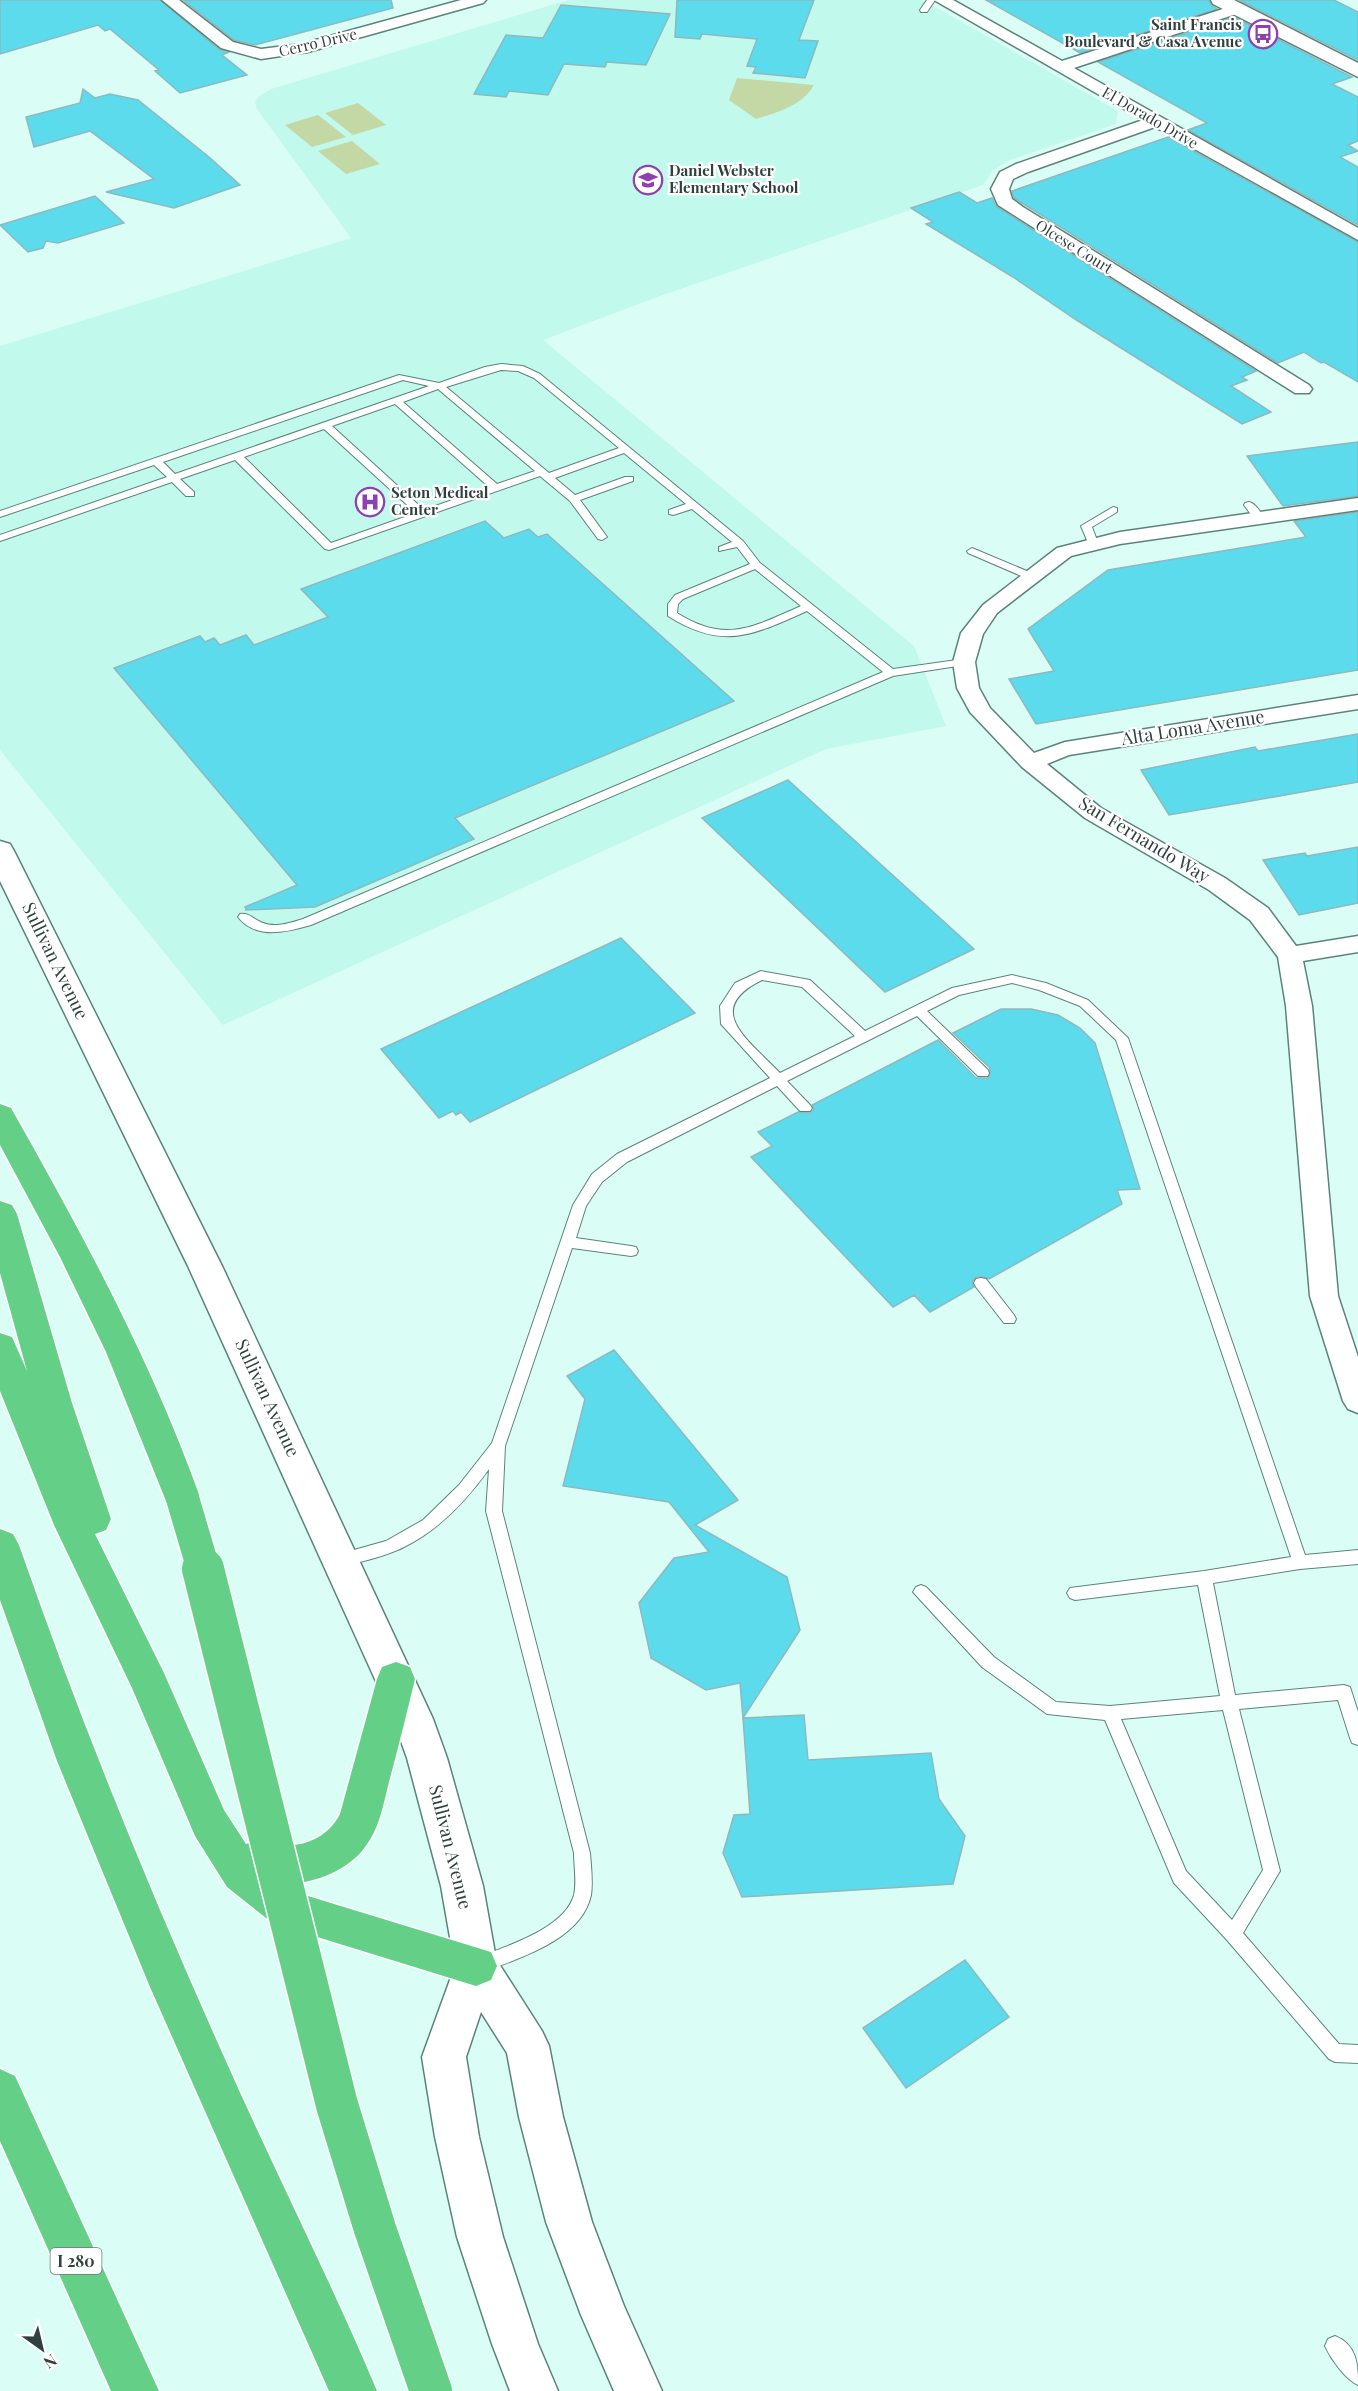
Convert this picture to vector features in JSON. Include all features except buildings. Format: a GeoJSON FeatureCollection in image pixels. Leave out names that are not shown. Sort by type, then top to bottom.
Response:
{"type":"FeatureCollection","features":[{"type":"Feature","properties":{"kind":"highway"},"geometry":{"type":"LineString","coordinates":[[0,1116],[111,1321],[150,1411],[183,1500],[216,1611],[339,2113],[375,2229],[431,2391]]}},
{"type":"Feature","properties":{"kind":"highway"},"geometry":{"type":"LineString","coordinates":[[0,1214],[71,1458],[150,1685]]}},
{"type":"Feature","properties":{"kind":"highway"},"geometry":{"type":"LineString","coordinates":[[0,1347],[72,1524],[150,1685],[209,1823],[242,1873],[281,1904],[303,1914],[476,1966]]}},
{"type":"Feature","properties":{"kind":"highway"},"geometry":{"type":"LineString","coordinates":[[0,1545],[68,1743],[132,1901],[353,2391]]}},
{"type":"Feature","properties":{"kind":"highway"},"geometry":{"type":"LineString","coordinates":[[209,1823],[239,1852],[271,1866],[292,1866],[312,1862],[340,1845],[350,1835],[362,1810],[396,1679]]}},
{"type":"Feature","properties":{"kind":"highway","name":"I 280"},"geometry":{"type":"LineString","coordinates":[[0,2091],[135,2391]]}},
{"type":"Feature","properties":{"kind":"street","name":"Cerro Drive"},"geometry":{"type":"LineString","coordinates":[[170,0],[227,45],[261,54],[302,49],[478,0]]}},
{"type":"Feature","properties":{"kind":"street","name":"El Dorado Drive"},"geometry":{"type":"LineString","coordinates":[[942,0],[1358,235]]}},
{"type":"Feature","properties":{"kind":"street"},"geometry":{"type":"LineString","coordinates":[[1220,0],[1358,71]]}},
{"type":"Feature","properties":{"kind":"street"},"geometry":{"type":"LineString","coordinates":[[1060,67],[1237,9]]}},
{"type":"Feature","properties":{"kind":"street","name":"Olcese Court"},"geometry":{"type":"LineString","coordinates":[[1156,121],[1022,168],[1006,176],[1000,189],[1004,201],[1017,212],[1302,389]]}},
{"type":"Feature","properties":{"kind":"street","name":"San Fernando Way"},"geometry":{"type":"LineString","coordinates":[[1358,504],[1254,511],[1094,543],[1064,552],[1002,598],[980,622],[968,642],[964,662],[973,699],[992,725],[1030,762],[1093,813],[1217,884],[1260,914],[1290,955],[1299,1006],[1324,1296],[1358,1401]]}},
{"type":"Feature","properties":{"kind":"street","name":"Alta Loma Avenue"},"geometry":{"type":"LineString","coordinates":[[1030,762],[1065,749],[1358,702]]}},
{"type":"Feature","properties":{"kind":"street","name":"Sullivan Avenue"},"geometry":{"type":"LineString","coordinates":[[0,851],[205,1266],[396,1679],[423,1748],[439,1800],[462,1886],[476,1966],[527,2046],[543,2125],[569,2222],[608,2324],[638,2391]]}},
{"type":"Feature","properties":{"kind":"street"},"geometry":{"type":"LineString","coordinates":[[1290,955],[1358,944]]}},
{"type":"Feature","properties":{"kind":"street","name":"Sullivan Avenue"},"geometry":{"type":"LineString","coordinates":[[476,1966],[444,2057],[457,2137],[480,2237],[515,2344],[534,2391]]}},
{"type":"Feature","properties":{"kind":"lane"},"geometry":{"type":"LineString","coordinates":[[924,10],[931,0]]}},
{"type":"Feature","properties":{"kind":"lane"},"geometry":{"type":"LineString","coordinates":[[0,538],[440,386],[495,368],[509,366],[525,369],[537,376],[739,543],[756,565],[891,673]]}},
{"type":"Feature","properties":{"kind":"lane"},"geometry":{"type":"LineString","coordinates":[[5,512],[402,377],[440,386],[574,499],[602,537]]}},
{"type":"Feature","properties":{"kind":"lane"},"geometry":{"type":"LineString","coordinates":[[338,399],[356,415]]}},
{"type":"Feature","properties":{"kind":"lane"},"geometry":{"type":"LineString","coordinates":[[397,401],[496,488]]}},
{"type":"Feature","properties":{"kind":"lane"},"geometry":{"type":"LineString","coordinates":[[281,418],[298,435]]}},
{"type":"Feature","properties":{"kind":"lane"},"geometry":{"type":"LineString","coordinates":[[326,426],[423,514]]}},
{"type":"Feature","properties":{"kind":"lane"},"geometry":{"type":"LineString","coordinates":[[237,456],[330,547],[496,488],[626,449]]}},
{"type":"Feature","properties":{"kind":"lane"},"geometry":{"type":"LineString","coordinates":[[156,461],[190,494]]}},
{"type":"Feature","properties":{"kind":"lane"},"geometry":{"type":"LineString","coordinates":[[574,499],[629,479]]}},
{"type":"Feature","properties":{"kind":"lane"},"geometry":{"type":"LineString","coordinates":[[88,484],[105,502]]}},
{"type":"Feature","properties":{"kind":"lane"},"geometry":{"type":"LineString","coordinates":[[673,512],[693,505]]}},
{"type":"Feature","properties":{"kind":"lane"},"geometry":{"type":"LineString","coordinates":[[1094,543],[1086,526],[1113,510]]}},
{"type":"Feature","properties":{"kind":"lane"},"geometry":{"type":"LineString","coordinates":[[5,512],[27,529]]}},
{"type":"Feature","properties":{"kind":"lane"},"geometry":{"type":"LineString","coordinates":[[723,549],[739,543]]}},
{"type":"Feature","properties":{"kind":"lane"},"geometry":{"type":"LineString","coordinates":[[972,551],[1030,576]]}},
{"type":"Feature","properties":{"kind":"lane"},"geometry":{"type":"LineString","coordinates":[[756,565],[679,597],[673,604],[672,614],[696,627],[719,633],[744,634],[808,607]]}},
{"type":"Feature","properties":{"kind":"lane"},"geometry":{"type":"LineString","coordinates":[[244,917],[262,929],[272,930],[307,922],[891,673],[964,662]]}},
{"type":"Feature","properties":{"kind":"lane"},"geometry":{"type":"LineString","coordinates":[[805,1108],[727,1024],[726,1006],[739,986],[761,975],[806,983],[864,1037]]}},
{"type":"Feature","properties":{"kind":"lane"},"geometry":{"type":"LineString","coordinates":[[476,1966],[528,1946],[562,1926],[582,1899],[582,1853],[494,1511],[498,1446],[580,1205],[597,1178],[622,1158],[956,991],[1012,979],[1042,986],[1083,1003],[1122,1038],[1300,1563]]}},
{"type":"Feature","properties":{"kind":"lane"},"geometry":{"type":"LineString","coordinates":[[918,1010],[983,1073]]}},
{"type":"Feature","properties":{"kind":"lane"},"geometry":{"type":"LineString","coordinates":[[567,1242],[631,1251]]}},
{"type":"Feature","properties":{"kind":"lane"},"geometry":{"type":"LineString","coordinates":[[981,1283],[1009,1319]]}},
{"type":"Feature","properties":{"kind":"lane"},"geometry":{"type":"LineString","coordinates":[[341,1560],[397,1543],[441,1515],[470,1487],[498,1446]]}},
{"type":"Feature","properties":{"kind":"lane"},"geometry":{"type":"LineString","coordinates":[[1075,1593],[1358,1557]]}},
{"type":"Feature","properties":{"kind":"lane"},"geometry":{"type":"LineString","coordinates":[[1204,1578],[1229,1702],[1272,1871],[1233,1934]]}},
{"type":"Feature","properties":{"kind":"lane"},"geometry":{"type":"LineString","coordinates":[[921,1592],[988,1662],[1053,1709],[1110,1713],[1344,1692],[1358,1738]]}},
{"type":"Feature","properties":{"kind":"lane"},"geometry":{"type":"LineString","coordinates":[[1110,1713],[1180,1877],[1233,1934],[1335,2054],[1358,2055]]}},
{"type":"Feature","properties":{"kind":"lane"},"geometry":{"type":"LineString","coordinates":[[1335,2346],[1358,2375]]}},
{"type":"Feature","properties":{"kind":"shaded area","name":"Seton Medical Center"},"geometry":{"type":"Polygon","coordinates":[[[568,0],[923,0],[1118,111],[1116,124],[1010,160],[993,170],[983,185],[660,296],[543,340],[914,646],[946,726],[826,749],[223,1025],[0,750],[0,346],[351,238],[257,109],[255,102],[259,96],[271,89],[568,0]]]}},
{"type":"Feature","properties":{"kind":"shaded area"},"geometry":{"type":"Polygon","coordinates":[[[737,78],[814,85],[796,103],[781,111],[756,119],[729,100],[737,78]]]}},
{"type":"Feature","properties":{"kind":"shaded area"},"geometry":{"type":"Polygon","coordinates":[[[358,103],[386,125],[353,135],[325,113],[358,103]]]}},
{"type":"Feature","properties":{"kind":"shaded area"},"geometry":{"type":"Polygon","coordinates":[[[318,115],[346,137],[312,147],[285,125],[318,115]]]}},
{"type":"Feature","properties":{"kind":"shaded area"},"geometry":{"type":"Polygon","coordinates":[[[352,141],[380,164],[346,174],[318,151],[352,141]]]}},
{"type":"Feature","properties":{"kind":"place","name":"Saint Francis Boulevard & Casa Avenue"},"geometry":{"type":"Point","coordinates":[1263,34]}},
{"type":"Feature","properties":{"kind":"place","name":"Daniel Webster Elementary School"},"geometry":{"type":"Point","coordinates":[648,180]}},
{"type":"Feature","properties":{"kind":"place","name":"Seton Medical Center"},"geometry":{"type":"Point","coordinates":[370,502]}}]}
